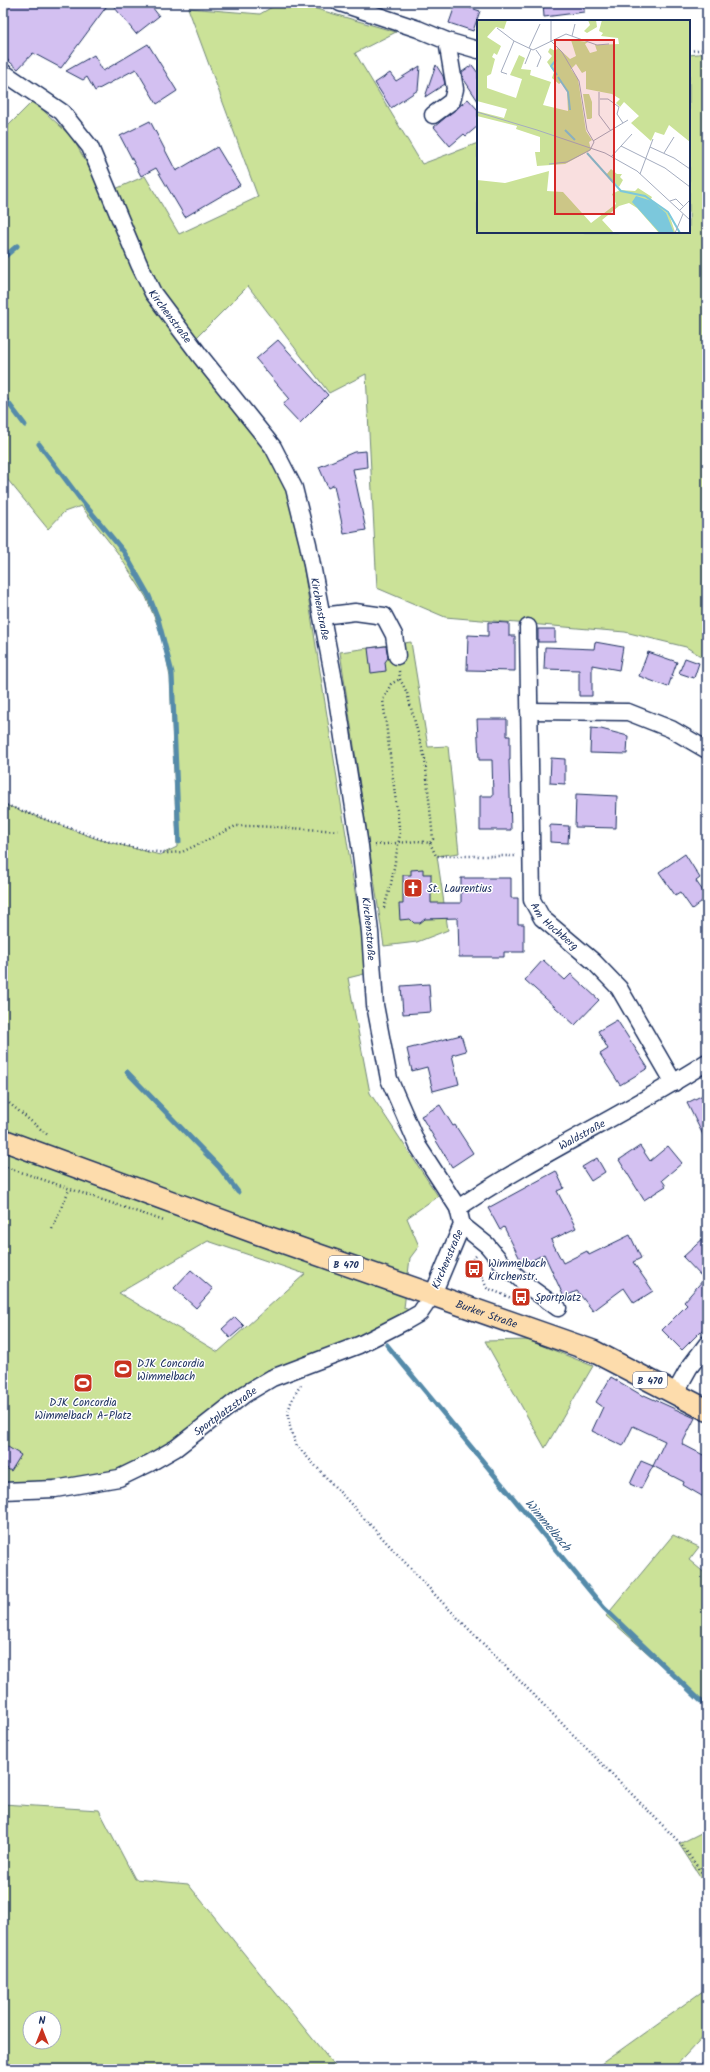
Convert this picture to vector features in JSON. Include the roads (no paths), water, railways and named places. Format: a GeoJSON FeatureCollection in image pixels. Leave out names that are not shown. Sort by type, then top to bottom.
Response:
{"type":"FeatureCollection","features":[{"type":"Feature","properties":{"kind":"main road","name":"Burker Straße"},"geometry":{"type":"LineString","coordinates":[[3,1140],[259,1234],[593,1351],[675,1392],[707,1410]]}},
{"type":"Feature","properties":{"kind":"street"},"geometry":{"type":"LineString","coordinates":[[340,3],[418,28],[447,41],[477,50]]}},
{"type":"Feature","properties":{"kind":"street"},"geometry":{"type":"LineString","coordinates":[[434,115],[452,100],[454,89],[447,41]]}},
{"type":"Feature","properties":{"kind":"street","name":"Kirchenstraße"},"geometry":{"type":"LineString","coordinates":[[3,72],[62,112],[90,147],[138,264],[153,292],[201,357],[274,447],[294,488],[308,544],[322,616],[358,832],[370,932],[375,1005],[389,1079],[418,1146],[458,1208],[462,1225],[433,1294]]}},
{"type":"Feature","properties":{"kind":"street"},"geometry":{"type":"LineString","coordinates":[[322,616],[355,612],[384,616],[394,635],[397,656]]}},
{"type":"Feature","properties":{"kind":"street","name":"Am Hochberg"},"geometry":{"type":"LineString","coordinates":[[528,627],[532,900],[542,918],[593,961],[619,988],[674,1083]]}},
{"type":"Feature","properties":{"kind":"street"},"geometry":{"type":"LineString","coordinates":[[529,711],[628,712],[671,729],[707,750]]}},
{"type":"Feature","properties":{"kind":"street","name":"Waldstraße"},"geometry":{"type":"LineString","coordinates":[[458,1208],[492,1185],[674,1083],[707,1062]]}},
{"type":"Feature","properties":{"kind":"street","name":"Kirchenstraße"},"geometry":{"type":"LineString","coordinates":[[462,1225],[487,1245],[502,1263],[529,1287],[558,1308]]}},
{"type":"Feature","properties":{"kind":"street","name":"Sportplatzstraße"},"geometry":{"type":"LineString","coordinates":[[3,1491],[55,1488],[119,1478],[176,1448],[245,1394],[272,1378],[359,1344],[420,1313],[433,1294]]}},
{"type":"Feature","properties":{"kind":"street"},"geometry":{"type":"LineString","coordinates":[[675,1392],[688,1368],[707,1344]]}},
{"type":"Feature","properties":{"kind":"waterway"},"geometry":{"type":"LineString","coordinates":[[3,258],[17,246]]}},
{"type":"Feature","properties":{"kind":"waterway"},"geometry":{"type":"LineString","coordinates":[[3,396],[25,425]]}},
{"type":"Feature","properties":{"kind":"waterway"},"geometry":{"type":"LineString","coordinates":[[39,444],[81,500],[124,552],[149,596],[158,619],[172,673],[179,842]]}},
{"type":"Feature","properties":{"kind":"waterway"},"geometry":{"type":"LineString","coordinates":[[127,1072],[219,1167],[238,1192]]}},
{"type":"Feature","properties":{"kind":"waterway","name":"Wimmelbach"},"geometry":{"type":"LineString","coordinates":[[387,1345],[604,1608],[707,1707]]}},
{"type":"Feature","properties":{"kind":"place","name":"St. Laurentius"},"geometry":{"type":"Point","coordinates":[413,888]}},
{"type":"Feature","properties":{"kind":"place","name":"Wimmelbach Kirchenstr."},"geometry":{"type":"Point","coordinates":[474,1269]}},
{"type":"Feature","properties":{"kind":"place","name":"Sportplatz"},"geometry":{"type":"Point","coordinates":[521,1297]}},
{"type":"Feature","properties":{"kind":"place","name":"DJK Concordia Wimmelbach"},"geometry":{"type":"Point","coordinates":[123,1369]}},
{"type":"Feature","properties":{"kind":"place","name":"DJK Concordia Wimmelbach A-Platz"},"geometry":{"type":"Point","coordinates":[83,1383]}}]}
